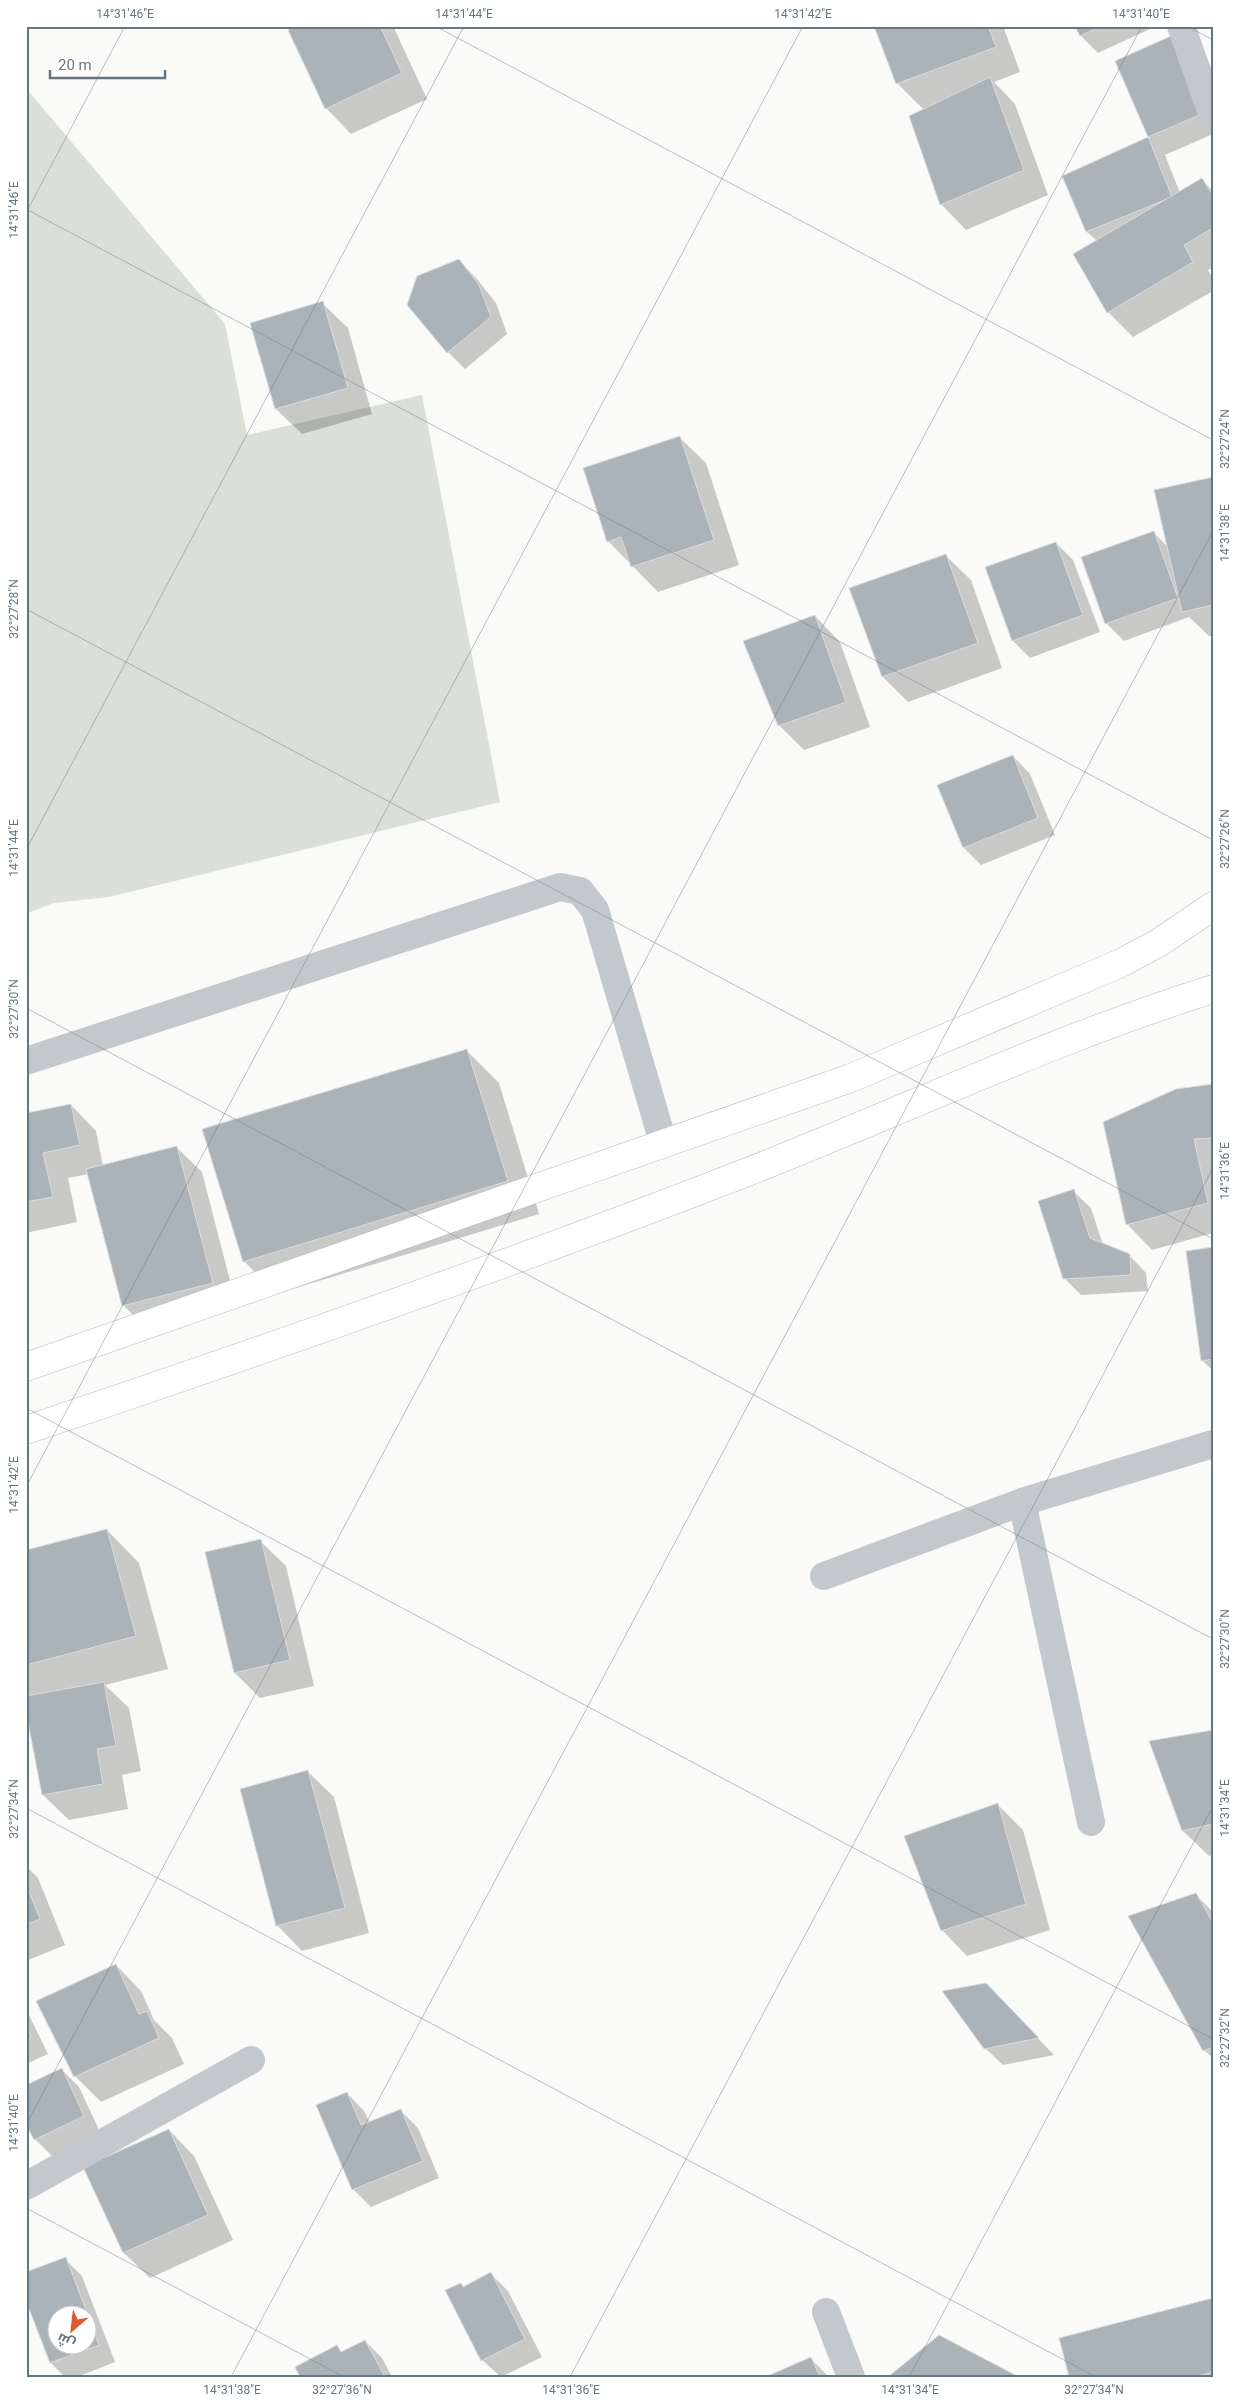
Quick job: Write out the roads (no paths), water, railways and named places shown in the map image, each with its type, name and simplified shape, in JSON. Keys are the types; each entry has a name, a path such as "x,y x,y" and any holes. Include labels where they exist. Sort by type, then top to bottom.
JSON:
{"street":[{"path":"1181,26 1213,116"},
{"path":"26,1061 560,887 580,891 595,910 664,1142"},
{"path":"26,1366 851,1078 1121,963 1160,942 1208,907"},
{"path":"26,1430 233,1361 500,1266 747,1172 1140,1012 1213,989"},
{"path":"824,1576 1022,1502 1213,1444"},
{"path":"1022,1502 1090,1822"},
{"path":"26,2186 251,2060"},
{"path":"826,2312 851,2377"}]}
